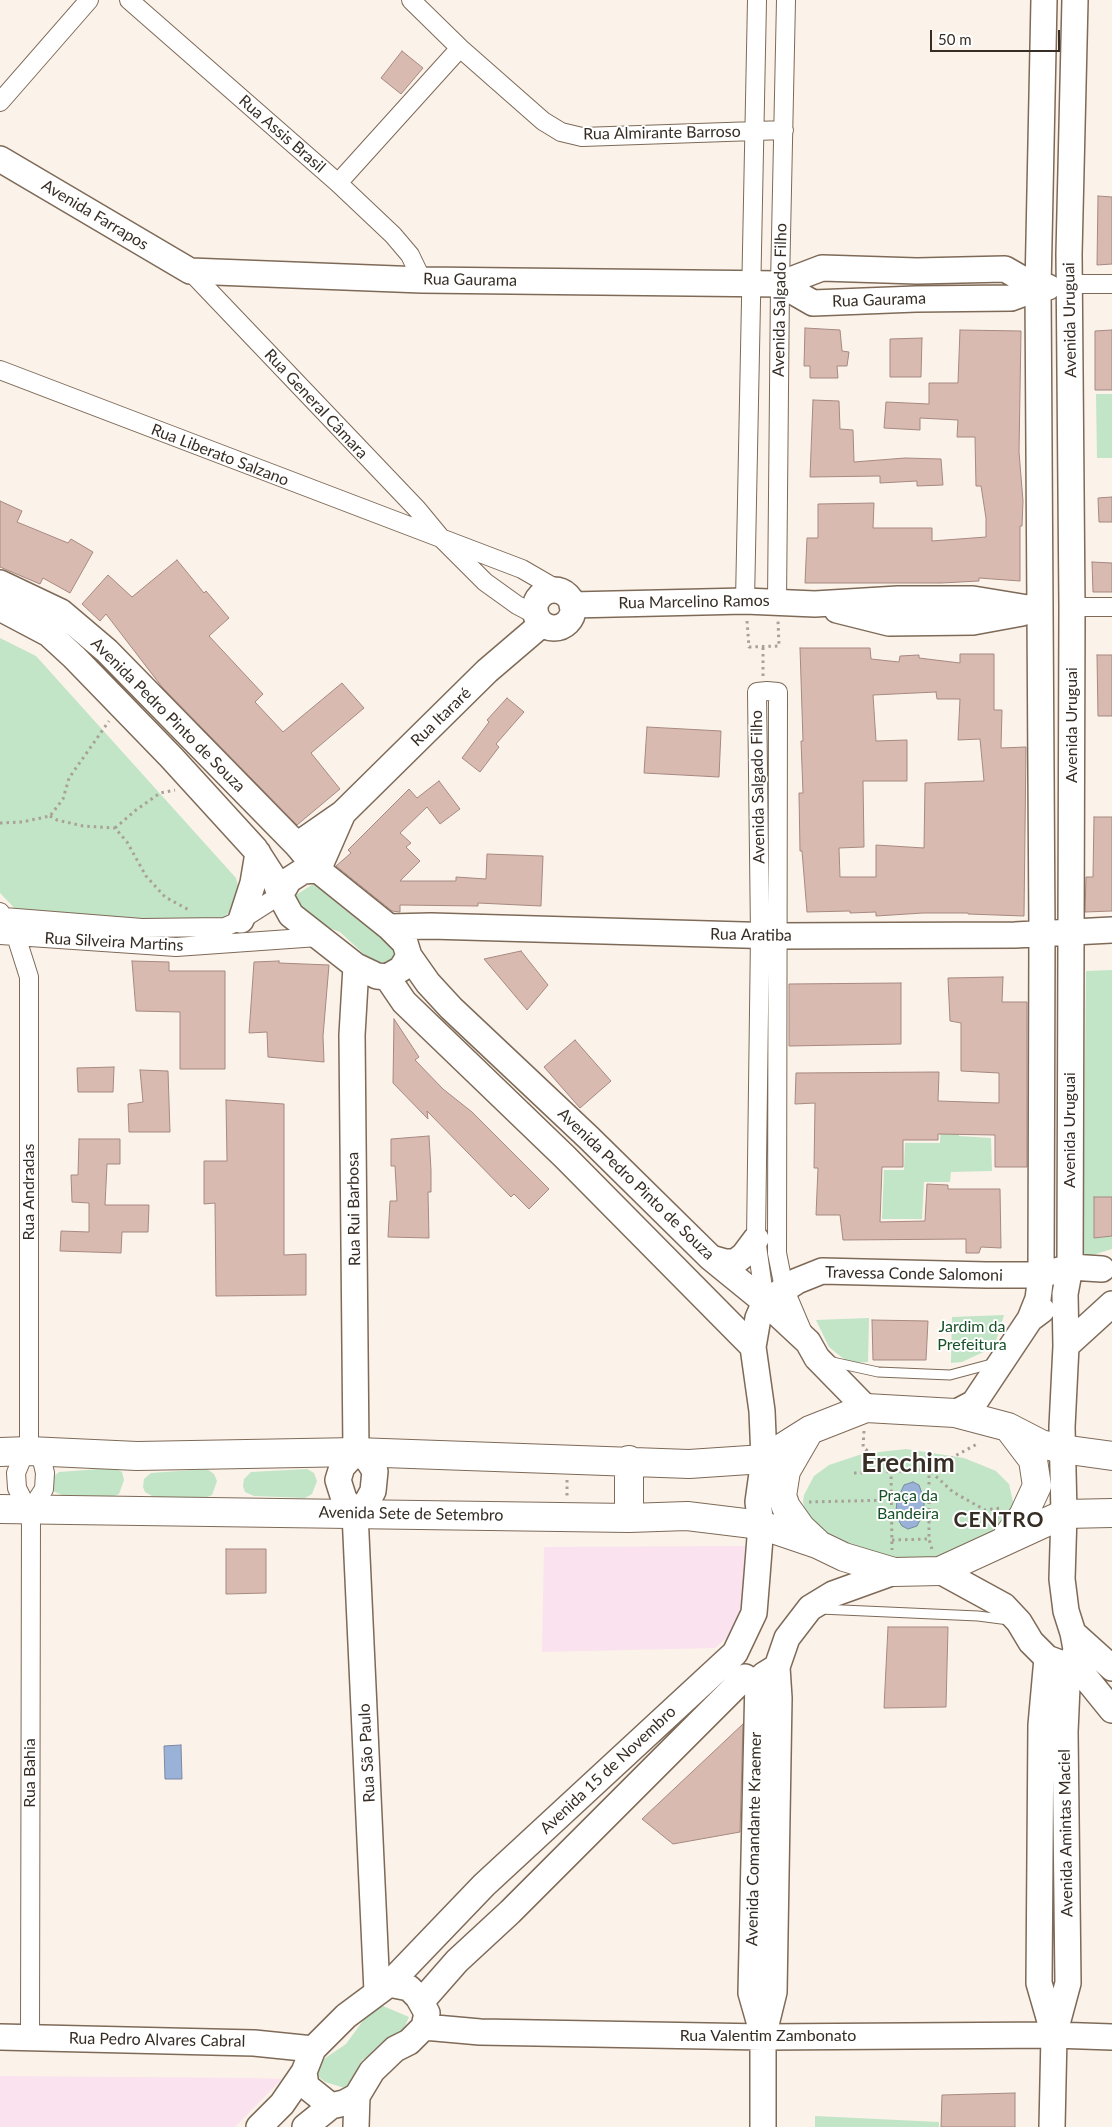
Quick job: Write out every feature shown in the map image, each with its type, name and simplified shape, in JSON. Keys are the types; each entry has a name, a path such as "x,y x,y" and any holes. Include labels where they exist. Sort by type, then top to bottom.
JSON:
{"main road":[{"path":"0,1452 29,1451 137,1456 356,1452 629,1460 688,1464 764,1459 810,1430 866,1408 955,1413 1008,1427 1041,1444 1112,1456"},
{"path":"1003,1542 1023,1516 1037,1486 1033,1460 1008,1427"},
{"path":"810,1430 786,1471 782,1496 786,1507 802,1528 818,1544 844,1557 894,1572 940,1571 1064,1514 1112,1512"},
{"path":"629,1460 629,1518"},
{"name":"Avenida Sete de Setembro","path":"0,1509 629,1518 687,1516 761,1525 818,1544"}],"street":[{"path":"0,102 89,0"},
{"name":"Rua Assis Brasil","path":"129,0 338,183 393,235 410,255 422,280"},
{"name":"Rua Almirante Barroso","path":"411,0 460,48 543,121 561,132 582,136 784,130"},
{"name":"Avenida Salgado Filho","path":"745,600 757,0"},
{"name":"Avenida Salgado Filho","path":"777,601 780,284 786,0"},
{"name":"Avenida Uruguai","path":"1030,1319 1038,1299 1041,1275 1042,933 1038,288 1044,0"},
{"name":"Avenida Uruguai","path":"1064,1514 1062,1449 1066,1346 1065,1294 1070,1267 1072,607 1069,254 1075,0"},
{"path":"338,183 460,48"},
{"name":"Avenida Farrapos","path":"0,159 190,271"},
{"name":"Rua Gaurama","path":"190,271 422,280 780,284 822,268 917,271 1005,269 1038,288"},
{"name":"Rua General Câmara","path":"190,271 417,509 441,538 485,582 539,620"},
{"path":"916,299 917,271"},
{"name":"Rua Gaurama","path":"780,284 814,303 1011,298 1038,288 1070,284 1112,284"},
{"name":"Rua Liberato Salzano","path":"0,370 441,538"},
{"name":"Rua General Câmara","path":"441,538 522,569 566,598"},
{"name":"Avenida Pedro Pinto de Souza","path":"0,583 61,612 107,651 297,845 318,870 390,927 405,943 409,956 428,983 451,1008 589,1138 711,1258 774,1295 812,1350 866,1408"},
{"path":"539,620 551,628 562,626 571,617 566,598"},
{"name":"Rua Marcelino Ramos","path":"566,598 745,600 815,604 898,599 973,610 1112,607"},
{"name":"Avenida Pedro Pinto de Souza","path":"0,608 49,634 171,757 258,853 275,880 280,895 291,915 356,966 377,976 387,977 404,1002 565,1157 753,1347"},
{"name":"Rua Itararé","path":"297,845 343,813 539,620"},
{"name":"Avenida Salgado Filho","path":"753,1347 758,1318 774,1295 777,1253 769,935 757,692 767,691 778,692 769,935 756,1239 774,1295"},
{"path":"171,757 195,740"},
{"name":"Rua Itararé","path":"318,870 343,813"},
{"path":"241,920 253,883 258,853"},
{"path":"280,895 289,880 303,871 318,870"},
{"name":"Rua Silveira Martins","path":"2,915 174,928 225,927 241,920 280,895"},
{"name":"Rua Andradas","path":"2,915 8,936 29,977 29,1451"},
{"name":"Rua Aratiba","path":"390,927 430,926 769,935 1005,935 1112,930"},
{"name":"Rua Silveira Martins","path":"8,936 176,947 318,937"},
{"path":"387,977 401,969 409,956"},
{"name":"Rua Rui Barbosa","path":"356,966 352,1024 356,1452"},
{"path":"565,1157 589,1138"},
{"path":"711,1258 725,1262 735,1262 744,1255 756,1239"},
{"path":"955,1413 974,1403 1030,1319 1107,1265"},
{"name":"Travessa Conde Salomoni","path":"774,1295 822,1271 1041,1275 1070,1267 1107,1265"},
{"path":"1066,1346 1112,1304"},
{"path":"753,1347 762,1411 764,1459"},
{"path":"29,1451 42,1460 44,1473 44,1489 31,1509 23,1500 17,1488 16,1473 23,1456 29,1451"},
{"path":"356,1452 368,1460 374,1471 373,1490 367,1502 355,1513 344,1499 338,1480 342,1466 356,1452"},
{"name":"Avenida 15 de Novembro","path":"258,2127 282,2104 304,2072 314,2049 346,2016 383,1988 484,1885 735,1653 754,1613 761,1525 758,1502 764,1459"},
{"name":"Rua Bahia","path":"30,2037 31,1509"},
{"name":"Rua São Paulo","path":"355,1513 383,1988"},
{"name":"Avenida Amintas Maciel","path":"1052,2127 1054,2036 1039,1983 1041,1725 1063,1662 1076,1649 1066,1611 1062,1579 1064,1514"},
{"path":"940,1571 1004,1606 1018,1622 1031,1642 1063,1662 1112,1710"},
{"name":"Avenida 15 de Novembro","path":"421,2002 456,1961 760,1674 810,1608 832,1594 894,1572"},
{"path":"1073,1633 1112,1668"},
{"name":"Avenida Comandante Kraemer","path":"735,1653 738,1668 760,1674 751,1993 763,2037 763,2127"},
{"path":"484,1885 480,1903 483,1909 499,1914 510,1912"},
{"path":"444,1927 458,1928 465,1935 467,1942 456,1961"},
{"path":"356,2127 357,2096 372,2071 395,2049 409,2042 424,2027 427,2013 421,2002 409,1988 383,1988"},
{"name":"Rua Valentim Zambonato","path":"424,2027 480,2032 763,2037 1112,2037"},
{"name":"Rua Pedro Alvares Cabral","path":"0,2036 254,2043 314,2049"},
{"path":"304,2072 306,2086 331,2106"},
{"path":"305,2127 331,2106 344,2103 357,2096"}],"lane":[{"path":"812,1350 878,1372 950,1375 1003,1361"},
{"path":"810,1608 978,1616 1018,1622"}],"path":[{"path":"748,646 779,646"},
{"path":"763,646 763,680"},
{"path":"0,823 22,822 50,816 63,799 69,778 120,704"},
{"path":"50,816 57,820 83,826 115,828 160,793 196,784"},
{"path":"115,828 127,842 146,876 165,897 184,905 198,916"},
{"path":"866,1408 863,1447 891,1471 894,1572"},
{"path":"854,1473 929,1470 1008,1427"},
{"path":"567,1459 568,1516"},
{"path":"929,1470 953,1492 985,1510 1004,1508"},
{"path":"929,1470 929,1539 940,1571"},
{"path":"782,1496 803,1502 891,1500"},
{"path":"892,1540 929,1539"}],"shaded area":[{"path":"745,1546 745,1579 740,1618 730,1635 715,1648 542,1652 544,1547"},
{"path":"0,2076 282,2079 235,2127 0,2127"}],"green space":[{"path":"1096,394 1112,394 1112,458 1097,458"},
{"path":"0,638 36,656 236,878 242,900 221,920 213,926 23,917 0,893"},
{"path":"315,883 401,950 380,969 340,932 303,918 291,898"},
{"path":"1112,970 1112,1249 1083,1258 1086,971"},
{"path":"941,1120 958,1120 959,1136 991,1138 992,1171 951,1172 950,1182 924,1182 922,1219 882,1219 884,1170 904,1170 905,1143 940,1143"},
{"name":"Jardim da Prefeitura","path":"1004,1315 994,1347 962,1362 951,1363 952,1317"},
{"path":"869,1318 868,1362 849,1363 829,1347 816,1320"},
{"name":"Praça da Bandeira","path":"906,1449 964,1458 996,1471 1009,1484 1014,1506 1010,1523 946,1556 910,1560 870,1557 812,1531 803,1502 804,1495 814,1476 829,1465 862,1454"},
{"path":"114,1468 122,1472 124,1480 119,1494 112,1497 62,1495 53,1491 50,1486 52,1478 59,1472"},
{"path":"207,1469 214,1474 217,1481 212,1495 205,1498 154,1497 145,1492 143,1487 144,1479 151,1473"},
{"path":"307,1469 314,1473 317,1481 312,1494 305,1498 254,1496 245,1492 243,1486 244,1479 251,1472"},
{"path":"376,2003 409,2017 401,2035 362,2060 348,2089 325,2082 309,2069 346,2044"},
{"path":"815,2116 939,2122 939,2127 815,2127"}],"water":[{"path":"913,1482 919,1485 924,1500 924,1512 917,1526 908,1529 902,1526 899,1521 896,1512 897,1500 904,1485"},
{"path":"181,1745 182,1779 165,1779 164,1746"}],"building":[{"path":"402,51 423,68 401,94 381,78"},
{"path":"1098,196 1112,197 1112,264 1097,265"},
{"path":"805,328 840,330 842,351 849,352 847,366 837,366 838,378 810,378 810,366 804,366"},
{"path":"960,330 1021,331 1019,452 1023,501 1022,526 1020,526 1020,581 979,578 979,581 941,583 805,583 807,538 818,538 818,504 874,503 873,528 932,528 932,541 986,537 986,518 981,486 976,486 975,437 957,437 958,420 920,418 920,430 884,428 886,402 929,404 929,383 958,383"},
{"path":"1112,330 1112,390 1095,390 1095,331"},
{"path":"922,338 921,377 890,377 890,339"},
{"path":"813,400 839,401 840,429 853,430 854,462 905,458 941,459 943,485 917,486 917,481 880,483 880,476 810,477"},
{"path":"1112,497 1112,522 1099,522 1098,498"},
{"path":"0,501 22,511 17,522 68,543 71,539 93,552 70,593 43,578 40,584 0,567"},
{"path":"177,560 204,593 206,591 229,618 209,636 263,694 255,702 283,732 342,683 364,708 311,753 340,789 297,825 162,687 106,614 100,621 82,604 108,575 132,597"},
{"path":"1092,562 1112,563 1112,592 1093,592"},
{"path":"800,648 870,648 871,659 899,662 900,656 919,655 919,658 960,663 960,654 994,654 994,710 1002,710 1001,748 1026,747 1024,916 923,913 876,916 876,912 807,912 802,851 800,851 799,793 803,793 801,741 803,741","holes":["936,692 937,699 960,699 958,740 980,739 984,781 925,783 924,848 876,845 876,877 840,877 839,848 864,847 863,781 907,781 907,740 876,741 873,695"]},
{"path":"1097,655 1112,655 1112,716 1098,716"},
{"path":"507,698 524,712 496,744 499,747 480,772 462,758 489,722 487,720"},
{"path":"647,727 721,731 719,777 644,773"},
{"path":"439,781 460,809 440,824 427,807 400,833 411,843 406,847 420,861 400,881 456,881 456,877 486,879 487,854 543,856 541,906 478,903 478,906 400,905 400,912 392,911 336,866 351,853 348,850 409,789 417,798"},
{"path":"1094,817 1112,817 1112,911 1085,912 1086,877 1093,877"},
{"path":"521,951 548,985 527,1010 484,959"},
{"path":"132,961 169,962 169,971 225,971 225,1069 180,1069 180,1012 136,1011"},
{"path":"279,961 279,963 329,965 323,1036 324,1062 268,1057 267,1032 249,1033 254,962"},
{"path":"1003,977 1002,1002 1027,1002 1027,1167 995,1167 995,1135 938,1134 938,1140 903,1140 903,1167 882,1167 880,1222 925,1221 927,1184 948,1185 948,1189 1000,1189 1001,1248 981,1247 979,1253 966,1253 966,1239 843,1240 840,1215 816,1215 818,1168 814,1168 815,1103 795,1104 796,1073 939,1072 938,1101 999,1103 999,1073 961,1071 961,1023 950,1021 948,978"},
{"path":"901,983 901,1044 789,1046 789,984"},
{"path":"394,1019 419,1057 415,1060 443,1089 472,1112 549,1189 529,1209 514,1194 511,1197 427,1111 428,1119 393,1083"},
{"path":"575,1040 611,1081 580,1108 544,1067"},
{"path":"114,1067 113,1092 78,1092 77,1068"},
{"path":"140,1070 168,1071 170,1132 129,1132 128,1104 143,1102"},
{"path":"226,1100 284,1104 284,1255 306,1254 306,1295 216,1296 215,1203 204,1204 204,1161 227,1161"},
{"path":"429,1136 431,1192 428,1192 429,1238 388,1237 390,1201 397,1201 395,1166 391,1166 391,1139"},
{"path":"79,1139 120,1139 120,1164 107,1164 105,1205 149,1205 148,1232 122,1232 121,1253 60,1251 61,1231 89,1232 89,1203 72,1202 71,1175 78,1175"},
{"path":"1094,1197 1112,1197 1112,1236 1094,1238"},
{"path":"872,1320 928,1321 926,1360 873,1360"},
{"path":"226,1549 266,1549 266,1593 226,1594"},
{"path":"888,1627 948,1627 946,1707 884,1708"},
{"path":"743,1724 740,1832 673,1844 642,1819"},
{"path":"1015,2093 1015,2127 941,2127 942,2095"}],"district":[{"name":"Erechim","path":"908,1464"},
{"name":"CENTRO","path":"999,1520"}]}
